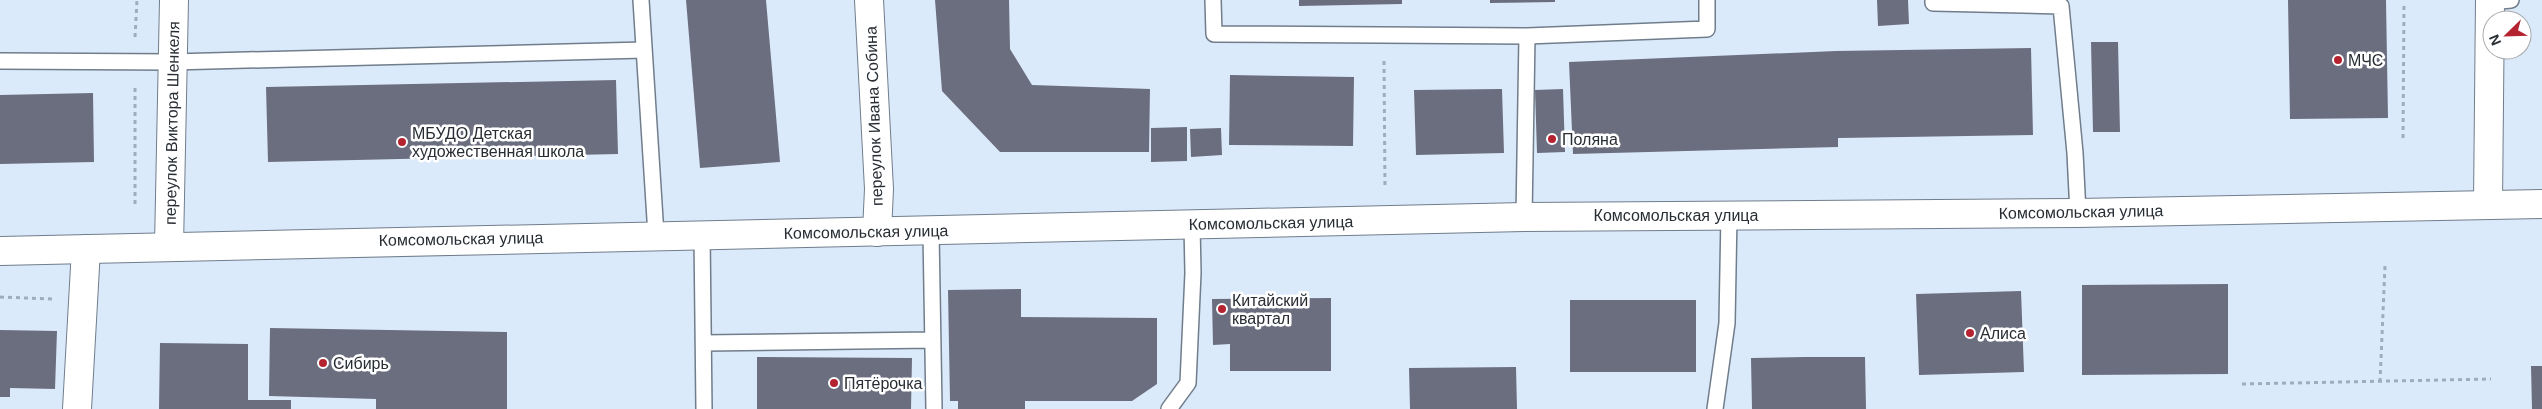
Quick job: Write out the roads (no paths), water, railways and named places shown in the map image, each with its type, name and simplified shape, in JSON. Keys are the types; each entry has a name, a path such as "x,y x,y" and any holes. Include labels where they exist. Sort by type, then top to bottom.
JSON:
{"main road":[{"name":"переулок Виктора Шенкеля","path":"170,246 174,0"},
{"name":"переулок Ивана Собина","path":"869,0 878,188 877,232"},
{"path":"2488,204 2497,0"},
{"name":"Комсомольская улица","path":"0,251 702,234 931,232 1524,217 2078,212 2542,204"},
{"path":"77,409 86,249"}],"lane":[{"path":"641,0 656,236"},
{"path":"1213,0 1214,34 1527,36 1707,29 1707,0"},
{"path":"1933,0 1933,3 2061,6 2075,153 2078,212"},
{"path":"1524,217 1527,36"},
{"path":"0,61 172,62 644,50"},
{"path":"1715,409 1727,323 1729,215"},
{"path":"1169,409 1188,383 1193,273 1192,225"},
{"path":"931,232 934,409"},
{"path":"702,234 704,409"},
{"path":"704,343 932,340"}],"place":[{"name":"МЧС","path":"2338,60"},
{"name":"Поляна","path":"1552,139"},
{"name":"МБУДО Детская художественная школа","path":"402,142"},
{"name":"Китайский квартал","path":"1222,309"},
{"name":"Алиса","path":"1970,333"},
{"name":"Сибирь","path":"323,363"},
{"name":"Пятёрочка","path":"834,383"}]}
